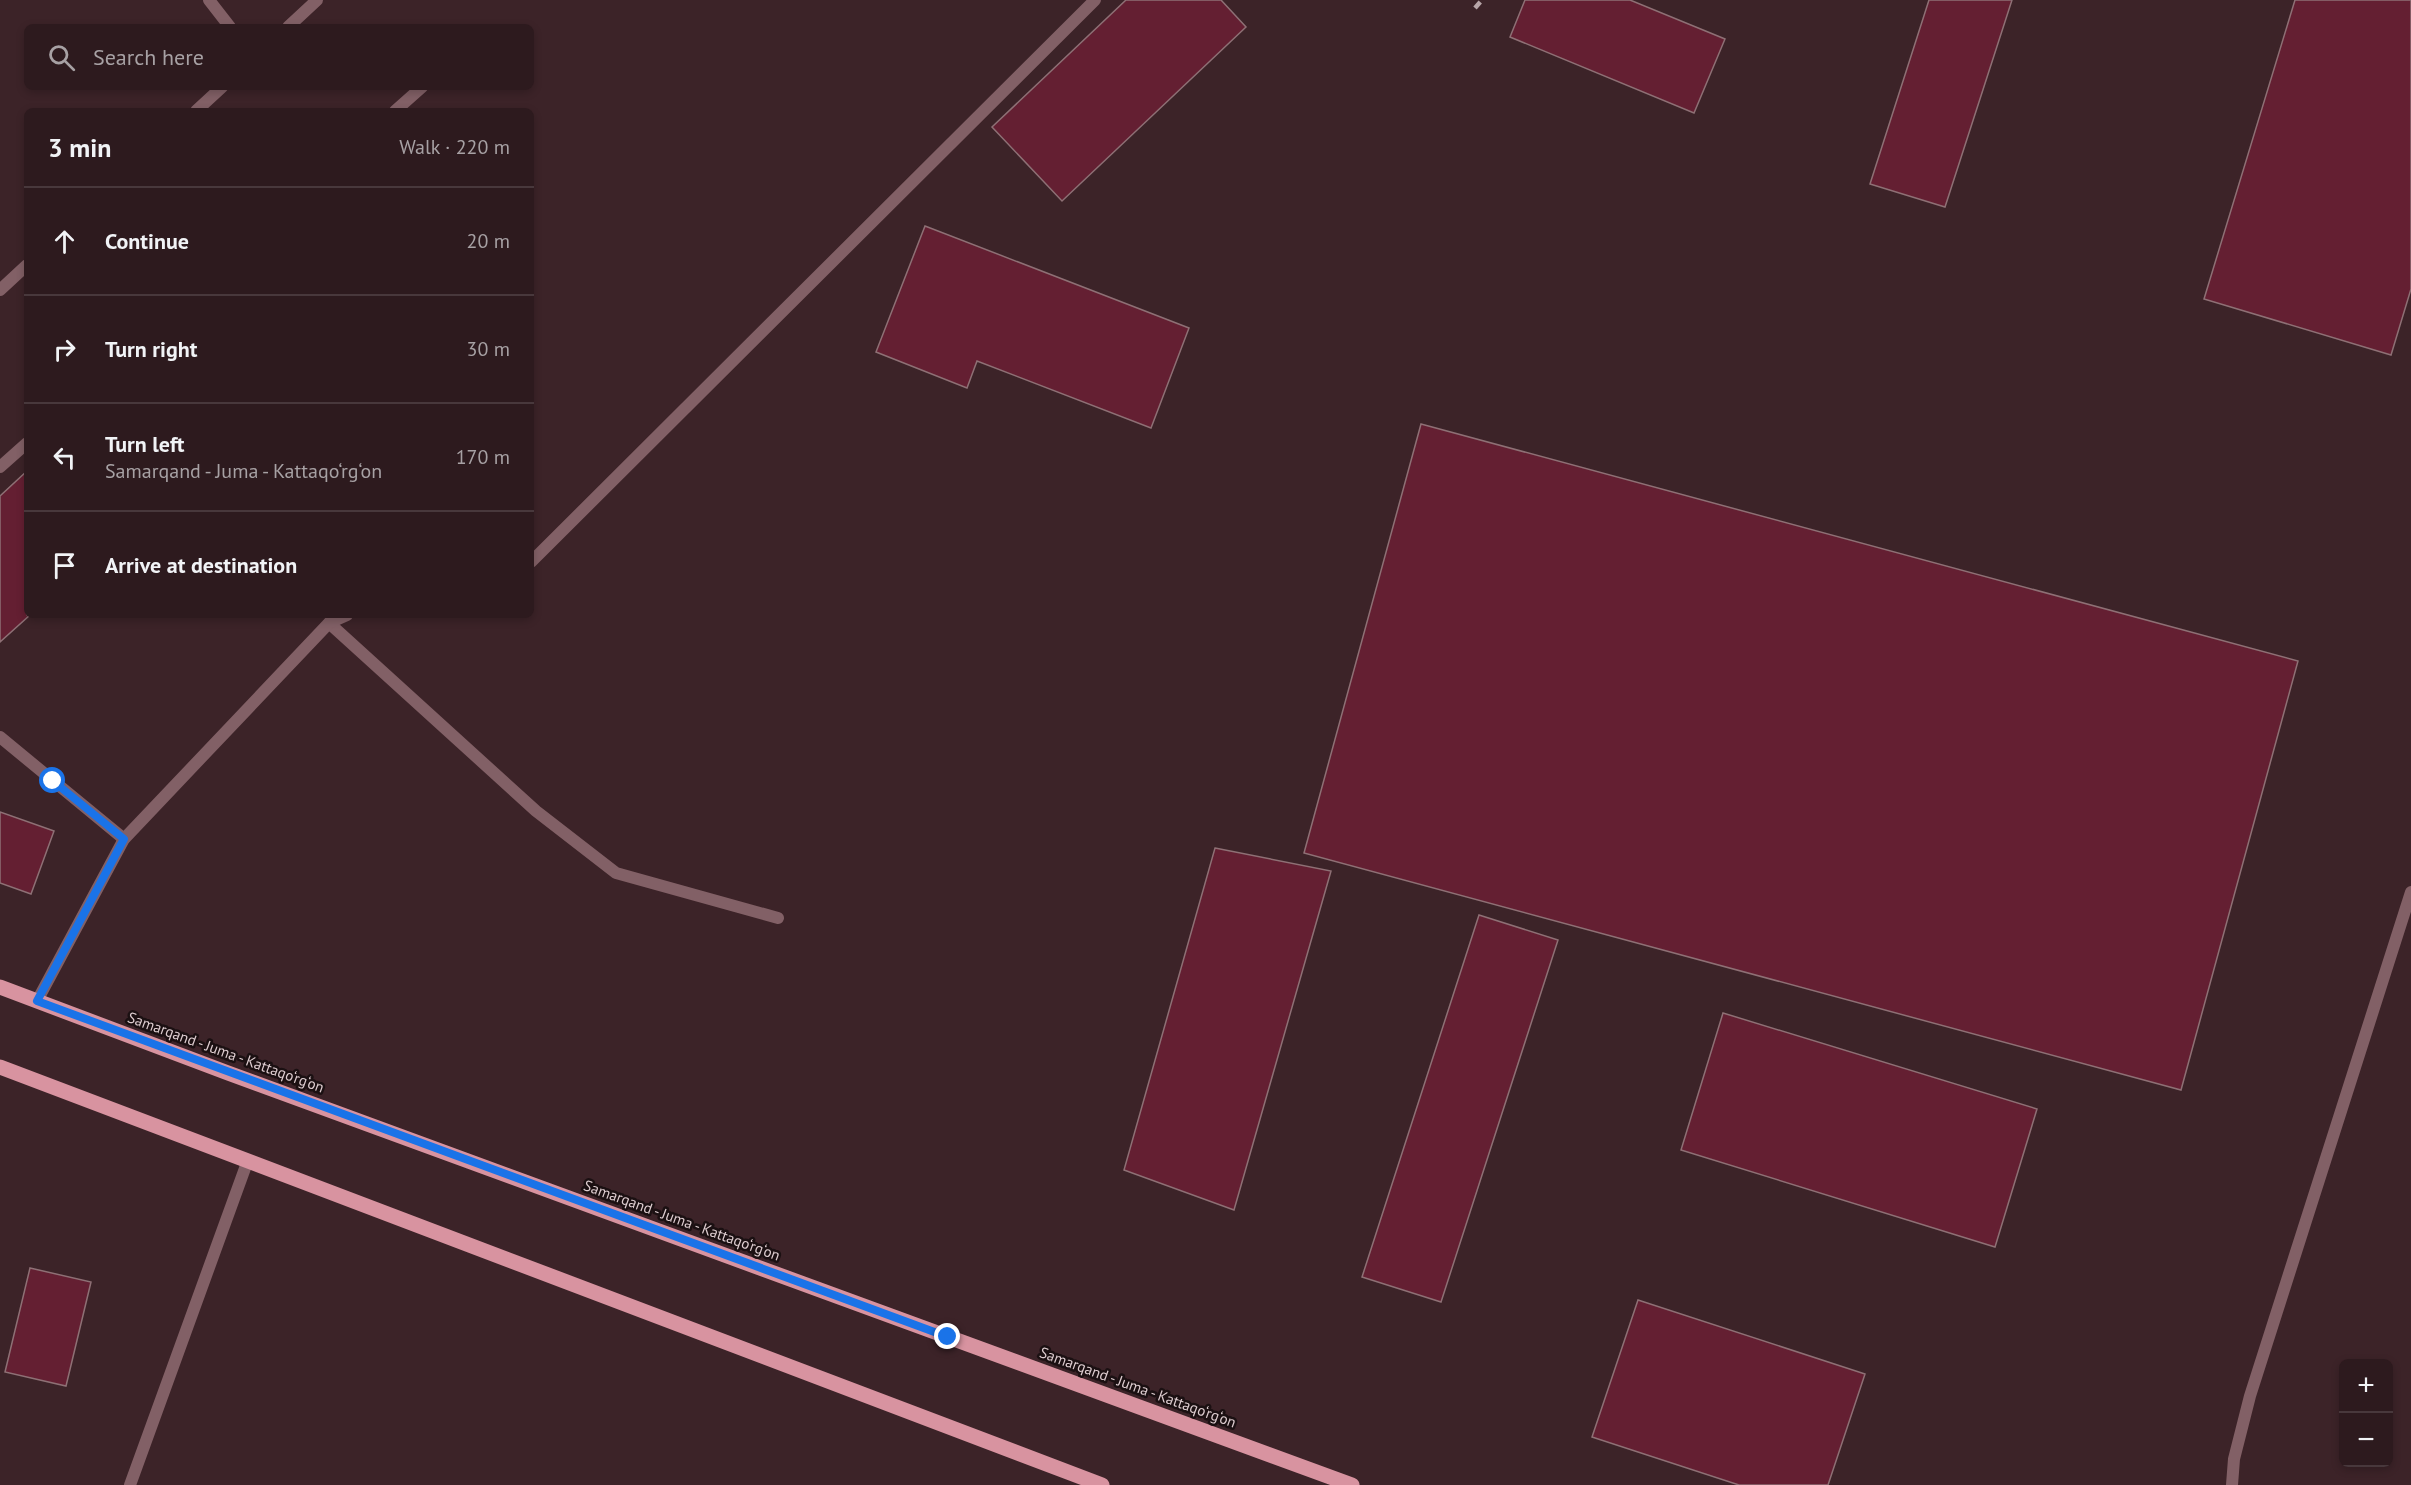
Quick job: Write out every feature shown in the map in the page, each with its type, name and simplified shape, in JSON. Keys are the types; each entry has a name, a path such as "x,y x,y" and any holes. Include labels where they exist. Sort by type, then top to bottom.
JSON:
{"main road":[{"name":"Samarqand - Juma - Kattaqo‘rg‘on","path":"0,987 1352,1485"},
{"path":"0,1067 1102,1485"}],"street":[{"path":"208,0 228,24"},
{"path":"291,24 317,0"},
{"path":"534,559 1095,0"},
{"path":"199,108 219,90"},
{"path":"398,108 419,90"},
{"path":"0,290 24,268"},
{"path":"0,467 24,445"},
{"path":"37,1001 124,839 329,623 340,618"},
{"path":"329,623 537,811 616,873 778,918"},
{"path":"0,736 124,839"},
{"path":"2232,1485 2234,1459 2250,1396 2411,892"},
{"path":"130,1485 248,1160"}],"building":[{"path":"1126,0 1221,0 1246,27 1062,201 992,127"},
{"path":"1525,0 1630,0 1725,39 1694,113 1510,37"},
{"path":"1929,0 2012,0 1945,207 1870,184"},
{"path":"2295,0 2411,0 2411,289 2391,355 2204,299"},
{"path":"925,226 1189,328 1151,428 977,361 967,388 876,352"},
{"path":"1421,424 2298,661 2181,1090 1304,853"},
{"path":"24,474 24,618 27,618 0,642 0,496"},
{"path":"0,812 54,831 31,894 0,883"},
{"path":"1215,848 1331,871 1234,1210 1124,1170"},
{"path":"1479,915 1558,940 1441,1302 1362,1277"},
{"path":"1723,1013 2037,1109 1995,1247 1681,1150"},
{"path":"30,1268 91,1282 66,1386 5,1372"},
{"path":"1638,1300 1865,1374 1828,1485 1739,1485 1592,1437"}],"railway":[{"path":"1475,8 1482,0"}],"route":[{"path":"53,781 124,839 37,1001 948,1337"}]}
